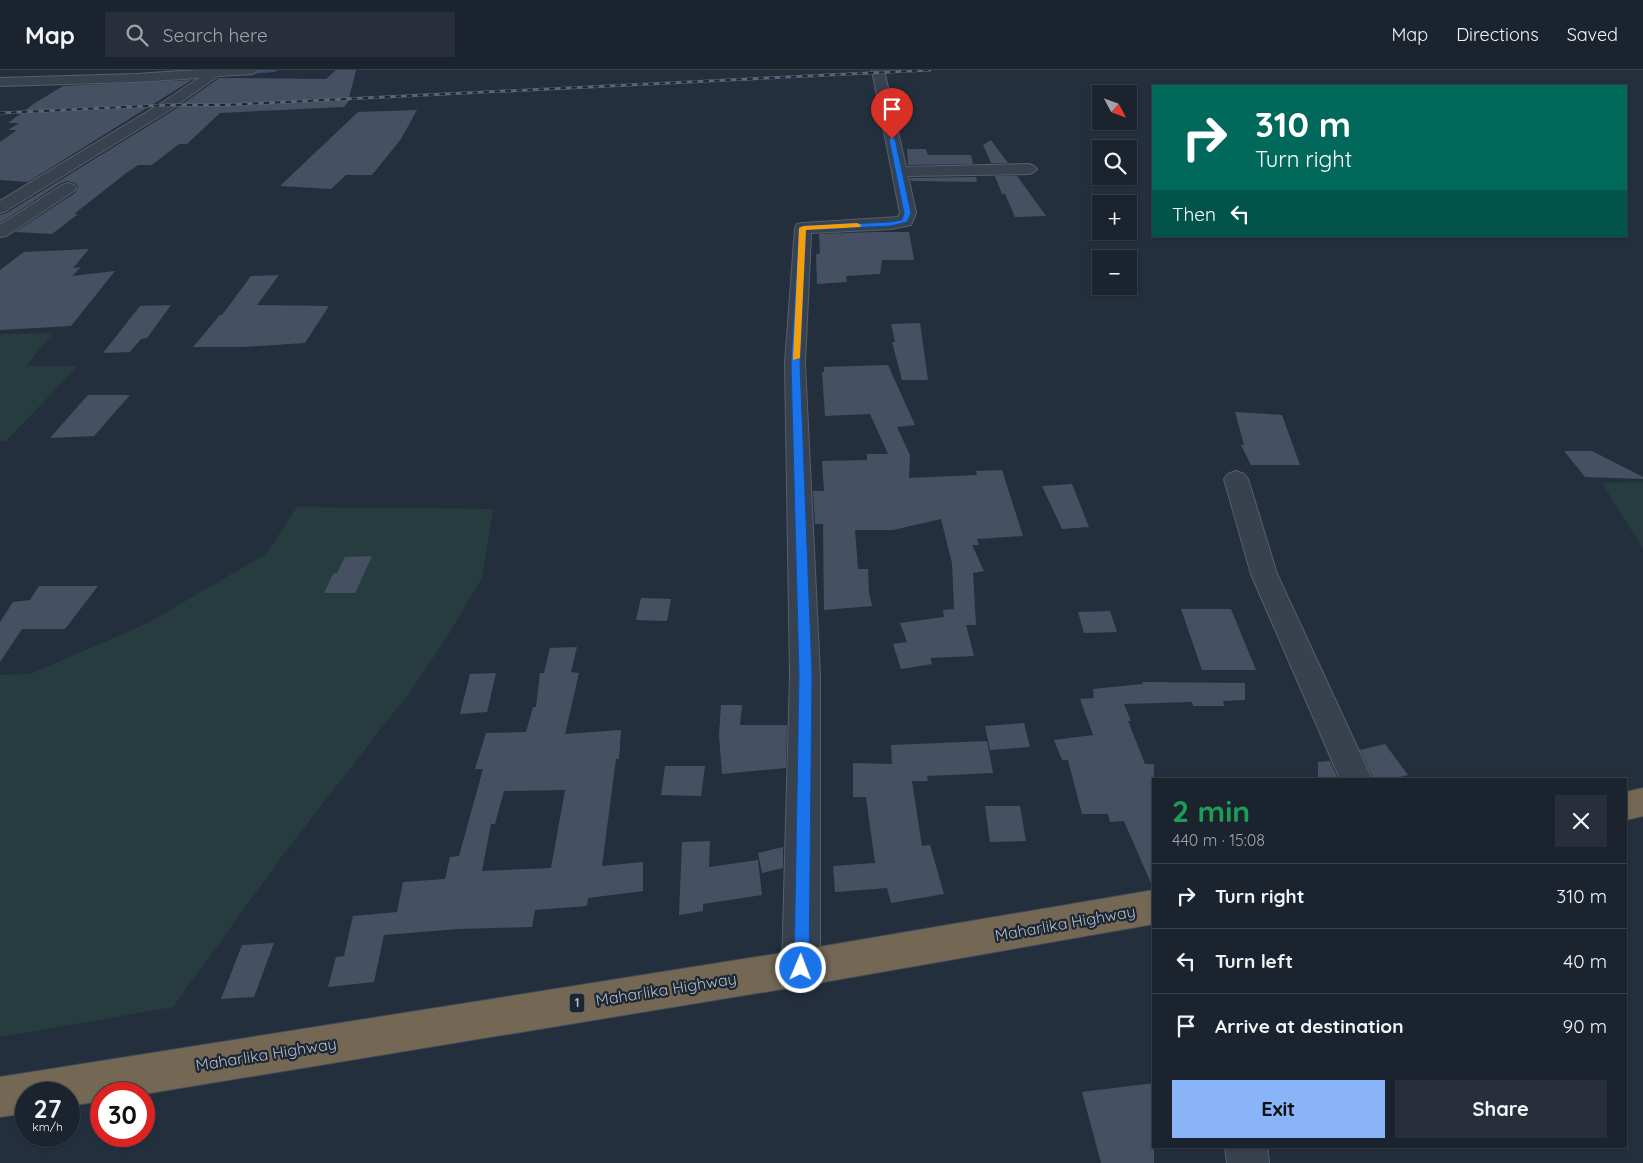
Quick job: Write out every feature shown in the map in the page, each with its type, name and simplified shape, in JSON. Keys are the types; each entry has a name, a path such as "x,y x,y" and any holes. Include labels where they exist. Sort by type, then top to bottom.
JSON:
{"highway":[{"path":"1627,806 1643,802"},
{"name":"Maharlika Highway","path":"0,1097 801,968 1152,908"}],"street":[{"path":"0,82 136,78 253,70"},
{"path":"801,968 806,675 796,363 803,228 890,224 905,221 908,213 878,70"},
{"path":"0,208 168,105 213,74"},
{"path":"899,172 1029,169"},
{"path":"0,232 79,180"},
{"path":"1236,479 1264,574 1356,778"},
{"path":"1246,1148 1248,1163"}],"green space":[{"path":"53,333 26,366 78,366 6,441 0,441 0,334"},
{"path":"1643,482 1643,549 1602,483"},
{"path":"297,507 493,509 482,578 447,637 412,689 285,852 173,1007 0,1037 0,675 30,674 148,623 266,554"}],"building":[{"path":"336,70 356,70 348,102 344,107 220,113 187,144 179,144 152,165 138,165 125,174 52,234 15,232 75,193 78,187 75,183 67,181 61,183 0,223 0,215 7,213 174,110 219,78 326,79"},
{"path":"192,80 28,182 0,180 0,142 17,130 8,130 19,123 8,123 35,103 63,86"},
{"path":"417,110 401,139 372,175 346,175 331,189 280,186 358,112"},
{"path":"991,140 1008,163 991,163 983,145"},
{"path":"907,149 926,149 928,155 971,155 973,164 908,165"},
{"path":"995,176 1017,176 1046,216 1015,217 1005,194 1002,194"},
{"path":"976,177 977,182 911,181 910,178"},
{"path":"909,232 914,260 882,260 880,274 846,276 847,282 817,284 816,254 820,254 819,234"},
{"path":"89,249 73,268 81,267 72,276 115,271 71,326 0,330 0,270 24,252"},
{"path":"279,275 257,305 329,306 305,343 242,347 193,347 222,315 251,276"},
{"path":"171,305 147,338 141,339 130,352 103,353 140,306"},
{"path":"920,323 928,380 902,380 892,342 895,342 891,324"},
{"path":"888,365 915,425 897,427 910,455 909,478 977,475 976,471 1002,470 1023,536 977,539 979,545 972,545 984,571 973,573 976,625 966,625 974,656 930,658 932,664 901,669 893,644 907,642 900,623 944,617 943,610 954,609 952,563 941,519 893,530 855,530 858,569 868,569 869,593 872,606 824,610 823,524 815,524 813,491 824,491 822,461 867,460 867,454 888,454 870,414 825,416 822,372 824,372 824,367"},
{"path":"88,395 130,395 94,436 50,438"},
{"path":"1235,412 1282,415 1300,465 1251,465 1241,445 1244,445"},
{"path":"1564,451 1592,451 1643,477 1643,479 1585,477"},
{"path":"1072,484 1089,527 1062,529 1042,486"},
{"path":"372,556 355,593 324,593 333,574 337,573 345,557"},
{"path":"39,586 98,586 65,629 22,629 0,662 0,622 13,602 30,600"},
{"path":"641,598 671,599 667,621 636,620"},
{"path":"1181,609 1231,609 1256,670 1202,670"},
{"path":"1110,611 1117,632 1084,633 1078,612"},
{"path":"577,647 571,672 579,673 565,734 621,730 619,759 616,759 602,866 643,862 643,891 588,898 587,906 535,910 532,927 459,929 384,935 374,982 328,987 336,957 344,956 353,916 397,912 403,882 445,879 450,857 459,856 483,769 475,769 486,733 526,732 533,707 536,707 540,673 544,673 550,648","holes":["565,790 551,868 482,871 491,824 495,824 504,791"]},
{"path":"496,673 487,712 460,714 470,674"},
{"path":"1142,682 1245,683 1245,700 1223,701 1224,706 1193,706 1192,702 1124,704 1131,721 1128,721 1145,764 1154,764 1154,778 1152,778 1152,886 1124,821 1110,822 1108,814 1082,814 1068,760 1062,760 1054,740 1093,735 1080,699 1094,698 1093,689 1143,684"},
{"path":"721,705 742,705 740,725 787,725 786,768 722,774 719,735"},
{"path":"1024,723 1030,747 990,750 985,726"},
{"path":"987,741 993,773 927,776 928,781 912,781 922,846 930,845 944,894 891,903 887,888 835,892 833,866 875,863 866,797 853,797 853,763 892,764 891,745"},
{"path":"1385,744 1408,775 1395,778 1374,778 1360,750"},
{"path":"1330,761 1338,778 1318,778 1318,762"},
{"path":"665,766 705,766 701,796 661,795"},
{"path":"985,806 1020,806 1026,841 990,842"},
{"path":"710,841 709,867 758,860 762,895 703,904 703,911 679,915 682,842"},
{"path":"783,847 783,868 762,873 758,853"},
{"path":"274,943 254,997 221,999 242,945"},
{"path":"1152,1083 1152,1148 1154,1148 1154,1163 1101,1163 1082,1092"}],"waterway":[{"path":"247,72 275,70"}],"railway":[{"path":"0,113 168,105 225,105 930,70"}],"slow traffic":[{"path":"796,358 803,228 857,225"}],"route":[{"path":"801,968 806,675 796,363 803,228 890,224 905,221 908,213 892,139"}]}
